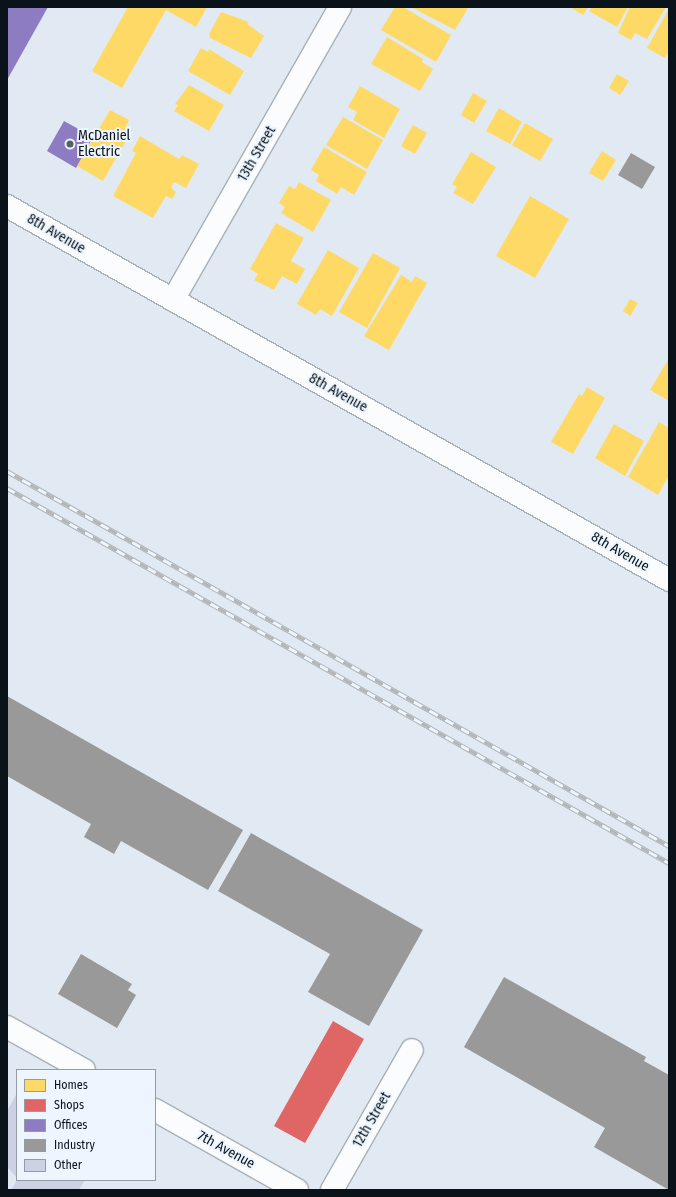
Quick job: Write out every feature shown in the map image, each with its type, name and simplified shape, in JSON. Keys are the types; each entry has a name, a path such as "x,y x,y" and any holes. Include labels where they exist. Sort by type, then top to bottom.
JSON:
{"main road":[{"name":"13th Street","path":"173,300 340,7"},
{"name":"8th Avenue","path":"7,206 669,580"},
{"path":"7,1027 82,1069"},
{"name":"12th Street","path":"332,1190 412,1050"},
{"name":"7th Avenue","path":"156,1111 297,1190"}],"building: Homes":[{"path":"128,7 207,7 196,27 166,10 122,88 92,71"},
{"path":"395,7 403,7 451,35 436,62 381,30"},
{"path":"411,7 467,7 468,8 455,30"},
{"path":"570,7 588,7 583,15"},
{"path":"592,7 628,7 617,27 589,11"},
{"path":"630,7 666,7 647,39 635,33 631,40 618,33"},
{"path":"669,9 669,52 665,58 647,48"},
{"path":"221,12 249,22 247,24 264,36 251,58 210,38 209,34"},
{"path":"387,37 423,59 422,62 433,69 420,91 371,64"},
{"path":"201,48 208,52 209,49 244,71 230,95 188,71"},
{"path":"617,74 629,81 620,95 609,88"},
{"path":"189,85 224,105 209,131 174,111 178,105 175,104"},
{"path":"360,86 400,109 384,138 353,120 357,112 348,107"},
{"path":"473,93 487,101 474,123 461,115"},
{"path":"499,108 522,122 510,144 486,131"},
{"path":"110,110 129,120 126,127 132,130 103,181 77,166"},
{"path":"343,117 383,140 367,169 326,145"},
{"path":"525,123 553,139 540,161 512,145"},
{"path":"413,125 427,133 415,154 401,146"},
{"path":"140,136 179,159 182,155 199,164 186,188 174,182 171,188 176,192 172,199 166,196 153,218 113,196 136,153 132,151"},
{"path":"324,147 367,172 354,195 341,187 337,194 316,181 319,175 311,170"},
{"path":"602,151 616,160 603,181 589,173"},
{"path":"471,152 496,167 473,204 453,193 457,187 452,184"},
{"path":"299,182 331,200 313,232 281,213 285,207 279,203 289,186 295,189"},
{"path":"530,196 569,219 535,278 496,256"},
{"path":"276,223 304,238 291,261 305,269 297,284 282,276 274,290 254,280 258,274 250,269"},
{"path":"328,250 359,268 332,316 320,309 316,315 297,304"},
{"path":"373,253 400,268 367,328 339,312"},
{"path":"401,275 412,282 415,276 427,283 389,350 364,336"},
{"path":"630,299 638,303 630,316 623,311"},
{"path":"669,358 669,401 650,390"},
{"path":"587,387 605,398 573,454 551,442 579,394 582,396"},
{"path":"659,422 669,428 669,475 658,495 628,477"},
{"path":"614,424 644,441 625,476 595,458"}],"building: Shops":[{"path":"333,1021 364,1039 305,1143 274,1126"}],"building: Offices":[{"path":"48,7 7,80 7,8"},
{"name":"McDaniel Electric","path":"64,121 93,137 76,168 47,151"}],"building: Industry":[{"path":"631,153 655,167 642,189 618,175"},
{"path":"7,696 243,830 208,890 121,841 114,854 84,837 91,824 7,776"},
{"path":"251,833 423,930 369,1026 308,992 330,954 218,891"},
{"path":"81,954 132,984 128,990 136,995 117,1028 58,994"},
{"path":"504,977 646,1057 644,1061 669,1075 669,1190 594,1147 605,1128 464,1047"}],"building: Other":[{"path":"16,1095 16,1177 7,1167 7,1111"},
{"path":"16,1181 84,1181 79,1190 11,1190"}],"railway":[{"path":"7,471 669,846"},
{"path":"7,488 669,863"}],"place":[{"name":"McDaniel Electric","path":"70,144"}]}
